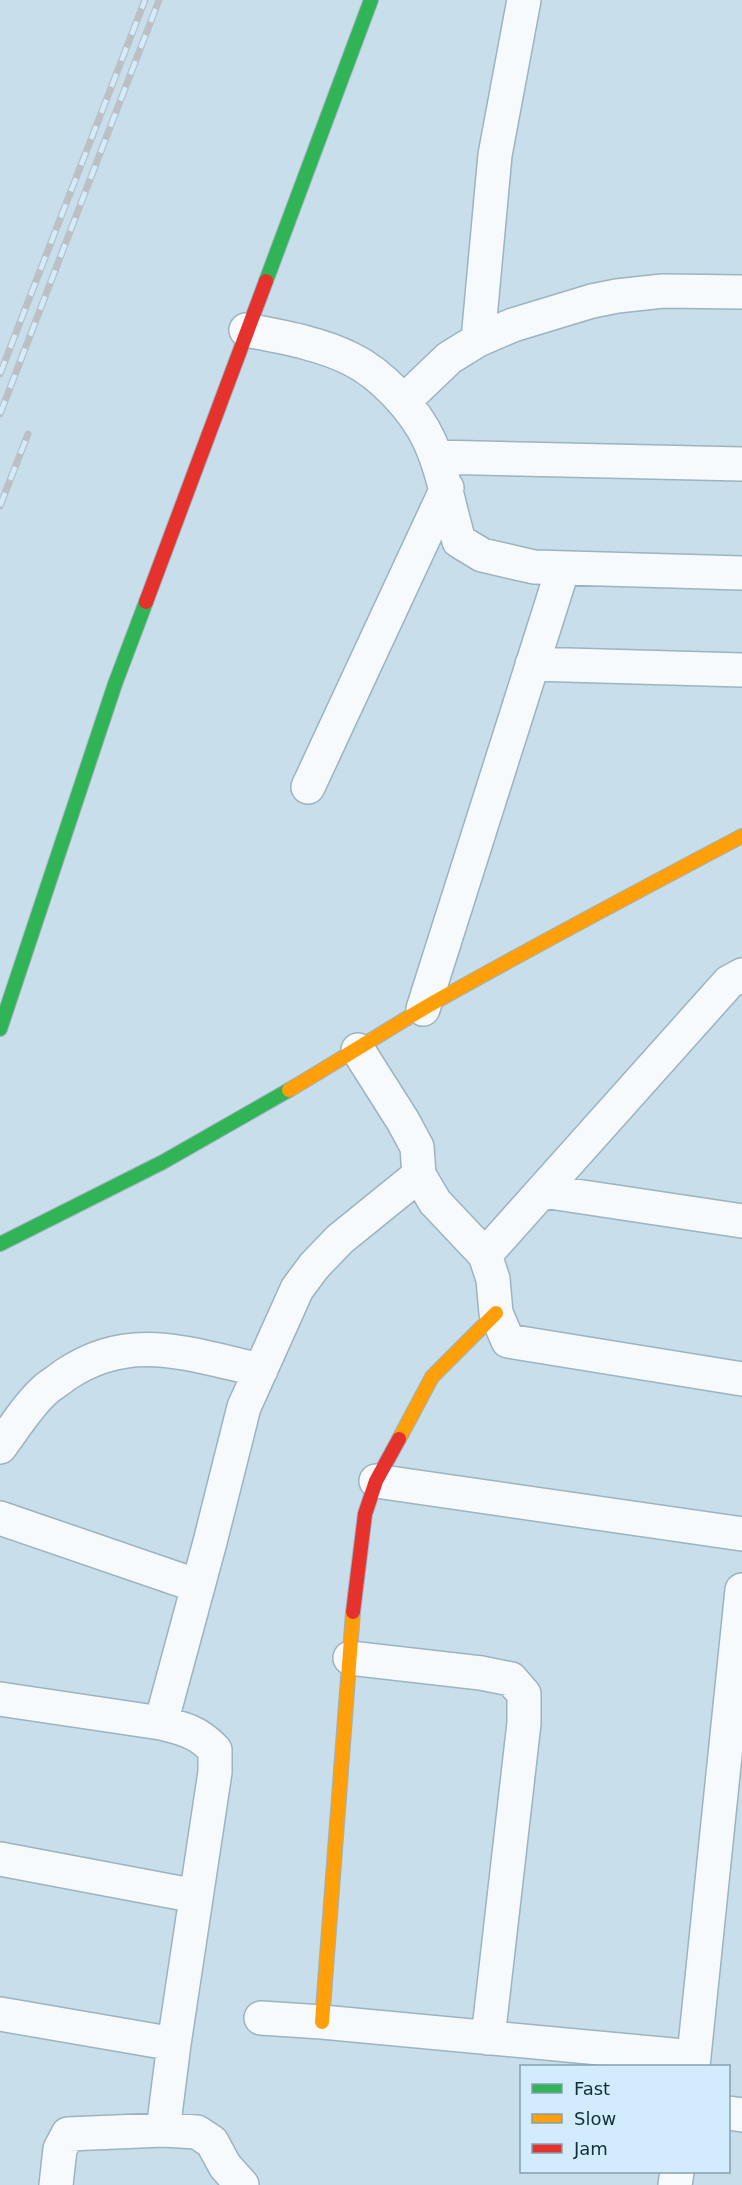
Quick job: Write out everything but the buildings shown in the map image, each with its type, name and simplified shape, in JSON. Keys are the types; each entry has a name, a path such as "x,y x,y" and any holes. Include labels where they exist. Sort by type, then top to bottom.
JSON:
{"street":[{"path":"0,1029 114,684 371,0"},
{"path":"478,340 495,155 524,0"},
{"path":"404,401 449,358 478,340 513,325 592,301 663,291 742,292"},
{"path":"246,330 297,339 352,359 375,375 404,401 429,439 447,488 459,541 482,555 534,567 742,573"},
{"path":"436,457 742,464"},
{"path":"308,787 447,488"},
{"path":"423,1009 563,568"},
{"path":"532,664 742,670"},
{"path":"0,1244 163,1162 566,928 742,836"},
{"path":"485,1255 729,982 742,975"},
{"path":"358,1050 417,1147 419,1175 435,1202 485,1255 493,1279 496,1313 508,1341 742,1379"},
{"path":"161,1723 244,1407 297,1289 314,1266 340,1239 419,1175"},
{"path":"543,1191 742,1221"},
{"path":"322,2022 354,1593 365,1514 376,1481 432,1377 496,1313"},
{"path":"0,1447 47,1388 83,1363 112,1352 159,1348 261,1370"},
{"path":"376,1481 742,1534"},
{"path":"0,1518 198,1586"},
{"path":"261,2018 488,2038 693,2062 742,1590"},
{"path":"350,1658 481,1673 511,1679 524,1694 524,1723 488,2038"},
{"path":"0,1699 161,1723 187,1730 204,1738 214,1750 214,1772 174,2044 164,2130"},
{"path":"0,1859 196,1896"},
{"path":"0,2014 174,2044"},
{"path":"56,2185 60,2149 68,2134 164,2130 197,2132 213,2142 230,2179"}],"railway":[{"path":"0,374 145,0"},
{"path":"0,414 159,0"},
{"path":"0,506 28,434"}],"traffic: fast":[{"path":"266,281 371,0"},
{"path":"0,1029 115,684 146,602"},
{"path":"0,1244 163,1162 289,1090"}],"traffic: slow":[{"path":"289,1090 465,985 742,836"},
{"path":"399,1439 432,1377 496,1313"},
{"path":"322,2022 353,1612"}],"traffic: jam":[{"path":"146,602 266,281"},
{"path":"353,1612 365,1514 376,1481 399,1439"}]}
